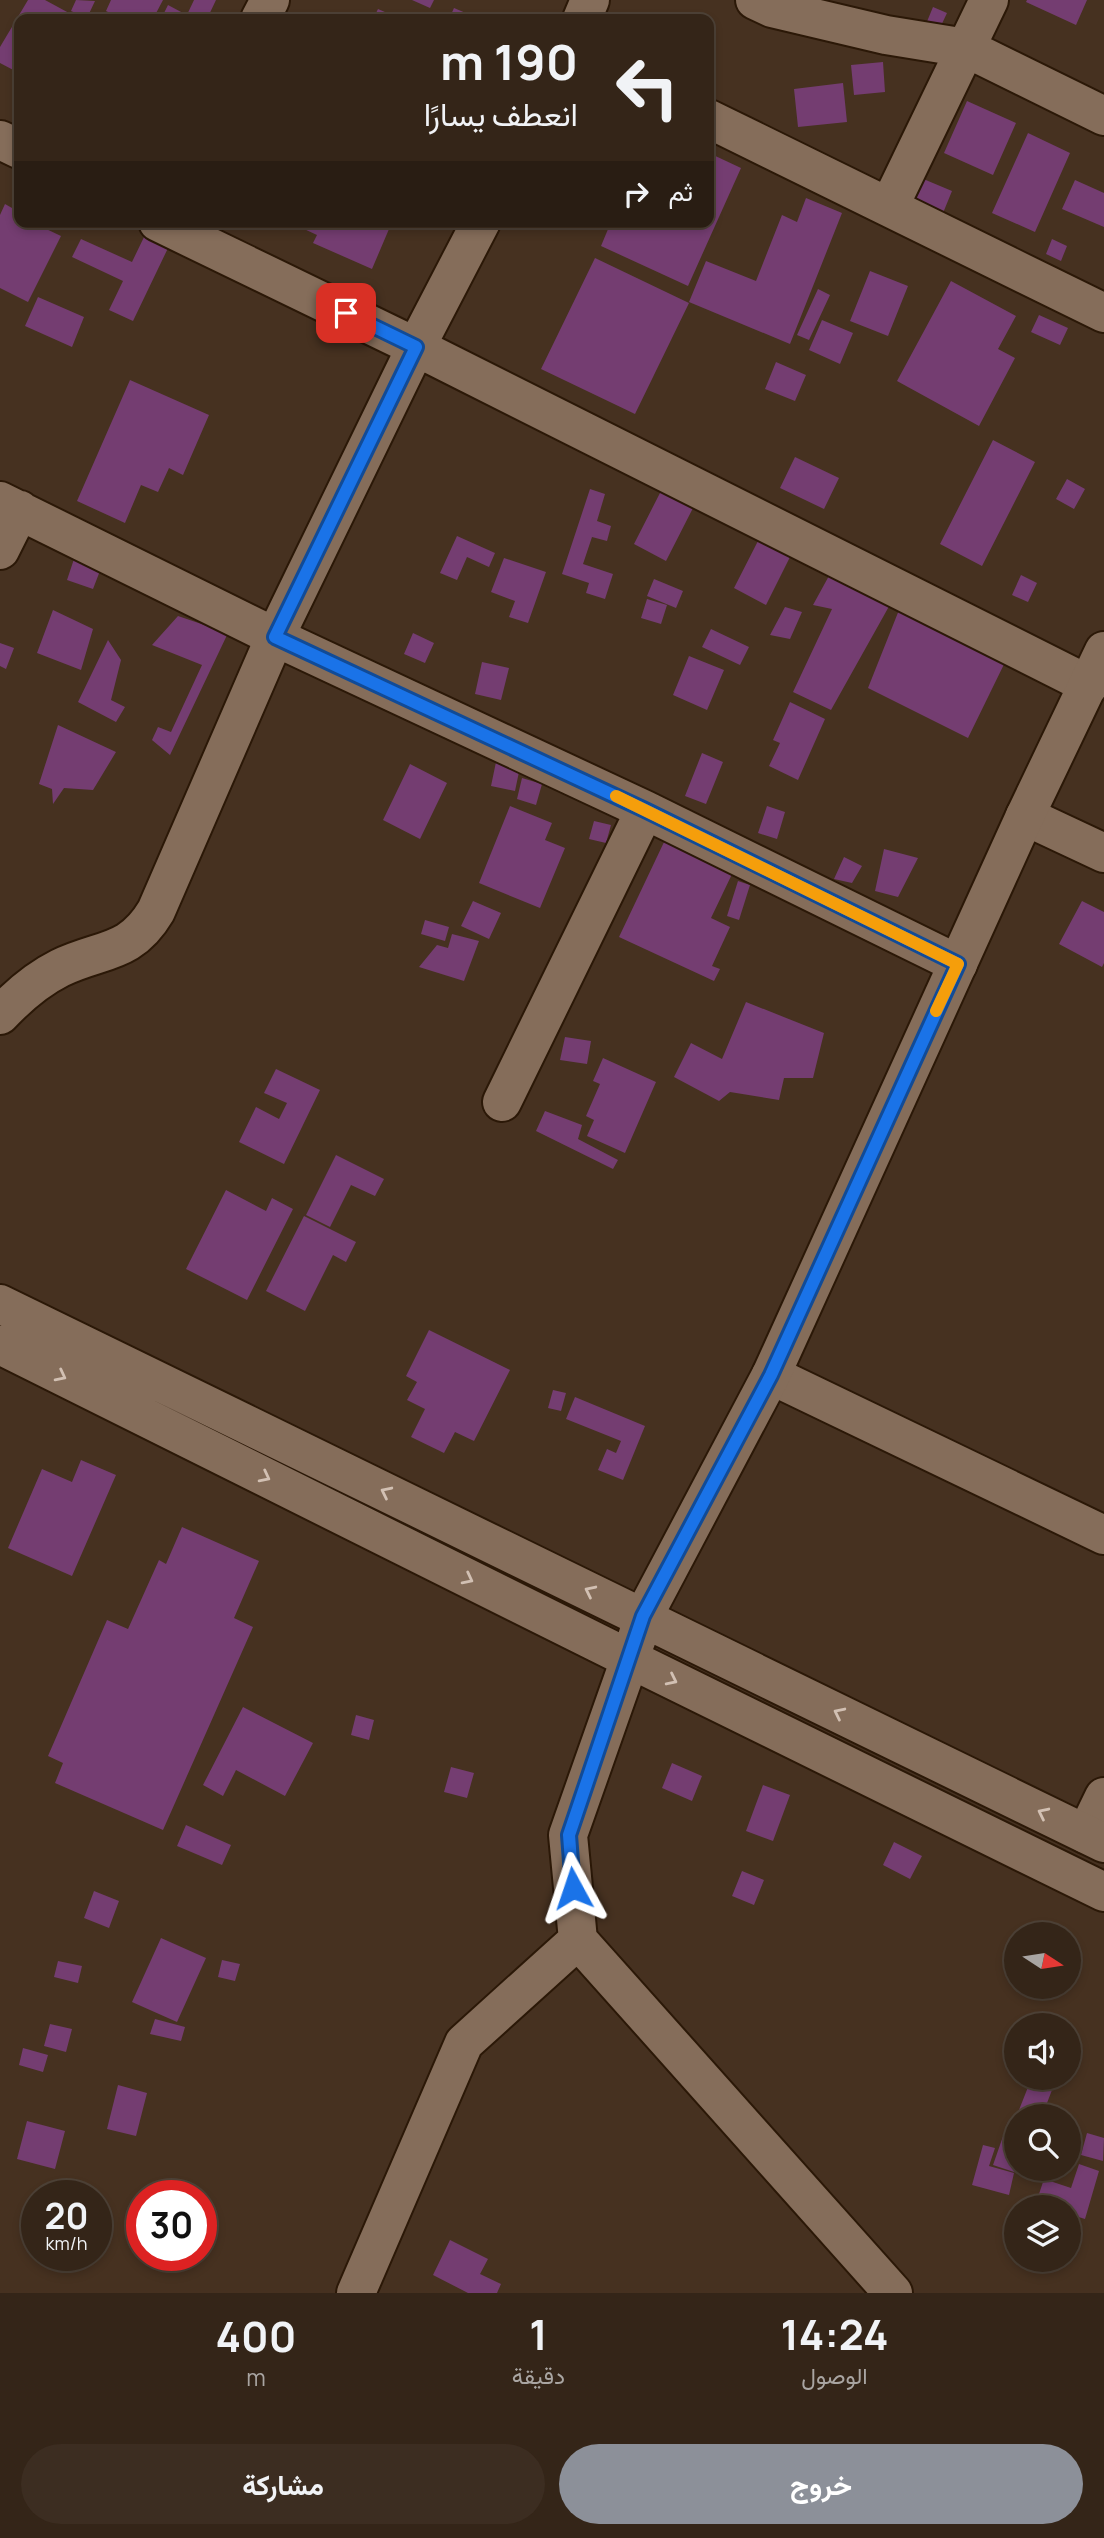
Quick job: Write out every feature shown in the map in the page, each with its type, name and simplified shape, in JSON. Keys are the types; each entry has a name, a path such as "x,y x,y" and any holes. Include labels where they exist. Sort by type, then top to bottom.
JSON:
{"street":[{"path":"755,0 772,8 886,35 966,48 1104,116"},
{"path":"889,207 989,0"},
{"path":"714,121 1104,313"},
{"path":"170,228 1096,668 1025,816 771,1375 643,1616 569,1835 578,1940 893,2293"},
{"path":"0,1015 30,988 58,969 89,955 107,953 124,946 149,924 275,637 416,347 478,228"},
{"path":"0,550 10,505 275,637 645,810 958,964"},
{"path":"502,1101 645,810"},
{"path":"1025,816 1104,853"},
{"path":"0,1304 1095,1839 1104,1797"},
{"path":"0,1345 1104,1892"},
{"path":"771,1375 1104,1535"},
{"path":"356,2293 464,2043 578,1940"}],"building":[{"path":"28,0 45,0 69,13 68,14 20,14"},
{"path":"76,0 95,1 89,14 71,11"},
{"path":"111,0 163,0 156,14 112,14 106,11"},
{"path":"194,0 216,0 209,14 187,14"},
{"path":"412,0 434,0 430,8"},
{"path":"1087,0 1076,25 1026,2"},
{"path":"168,5 183,13 182,14 164,14"},
{"path":"933,7 947,13 939,30 926,24"},
{"path":"454,8 468,14 451,14"},
{"path":"378,9 390,14 376,14"},
{"path":"14,24 14,70 0,63 0,47"},
{"path":"883,62 885,92 854,95 851,65"},
{"path":"843,83 847,122 798,127 794,89"},
{"path":"967,101 1016,123 993,175 944,153"},
{"path":"1028,133 1070,153 1035,232 992,213"},
{"path":"714,155 741,168 688,286 601,246 608,228 714,228"},
{"path":"921,178 952,191 943,213 912,198"},
{"path":"1075,180 1104,193 1104,227 1062,209"},
{"path":"806,198 842,213 790,344 689,302 706,261 756,281 782,215 797,222"},
{"path":"5,204 14,209 14,228 44,228 61,236 28,302 0,288 0,215"},
{"path":"302,228 389,228 372,269 313,243 317,235"},
{"path":"145,235 169,246 133,321 109,310 123,281 72,257 81,239 132,262"},
{"path":"1052,239 1067,246 1061,261 1046,254"},
{"path":"595,258 689,303 635,414 541,369"},
{"path":"870,271 908,286 888,336 850,321"},
{"path":"951,281 1016,316 998,349 1015,358 979,426 897,381"},
{"path":"818,289 830,295 809,340 797,335"},
{"path":"38,297 84,317 72,347 25,326"},
{"path":"1039,315 1068,328 1060,345 1031,332"},
{"path":"822,320 853,333 840,364 809,350"},
{"path":"776,362 806,375 795,401 765,389"},
{"path":"130,380 209,415 183,475 169,468 158,492 141,485 125,523 77,501"},
{"path":"993,440 1035,462 982,566 940,544"},
{"path":"795,457 839,478 824,509 780,488"},
{"path":"1067,479 1085,489 1074,509 1056,499"},
{"path":"590,489 605,494 597,521 611,526 607,541 592,537 583,564 613,574 605,599 586,593 589,583 562,574"},
{"path":"661,491 693,508 666,561 634,544"},
{"path":"457,536 495,553 489,567 467,557 457,580 440,573"},
{"path":"759,539 791,555 766,605 734,588"},
{"path":"76,553 103,563 93,589 67,580"},
{"path":"504,558 546,572 528,623 509,617 515,601 491,592"},
{"path":"830,574 892,601 831,710 793,692 832,609 813,605"},
{"path":"1021,575 1037,583 1028,602 1012,595"},
{"path":"654,579 683,591 676,608 647,596"},
{"path":"647,599 667,605 661,624 641,618"},
{"path":"901,605 1010,652 968,738 868,688"},
{"path":"785,607 802,612 790,639 770,635"},
{"path":"53,610 93,629 81,670 37,653"},
{"path":"178,616 228,633 170,755 152,740 158,727 171,732 202,665 152,645"},
{"path":"711,629 749,647 740,665 702,647"},
{"path":"413,633 434,643 425,663 404,654"},
{"path":"108,640 121,660 111,700 125,707 116,722 78,702"},
{"path":"0,643 14,648 6,669 0,666"},
{"path":"689,656 724,670 707,710 673,695"},
{"path":"482,662 509,668 501,700 475,694"},
{"path":"790,702 825,719 798,780 769,766 780,743 773,740"},
{"path":"58,725 116,752 93,790 64,788 53,804 52,789 39,784"},
{"path":"702,753 723,762 706,804 685,796"},
{"path":"496,762 520,767 515,791 491,786"},
{"path":"410,764 447,783 420,839 383,820"},
{"path":"522,778 542,784 536,805 517,799"},
{"path":"510,806 552,823 545,840 565,848 540,908 479,883"},
{"path":"767,806 785,812 777,839 758,833"},
{"path":"594,821 611,825 606,843 589,839"},
{"path":"665,840 733,872 711,918 730,927 712,966 720,969 714,981 619,937"},
{"path":"884,849 918,858 898,897 875,891"},
{"path":"844,857 862,866 852,883 834,879"},
{"path":"738,881 750,885 739,920 727,916"},
{"path":"473,901 501,913 489,939 461,926"},
{"path":"1082,901 1104,912 1102,967 1059,944"},
{"path":"425,920 449,927 445,941 421,934"},
{"path":"452,934 479,941 464,981 419,967 437,945 448,948"},
{"path":"746,1002 824,1033 813,1078 784,1078 779,1100 730,1092 719,1101 674,1077 691,1043 722,1059"},
{"path":"565,1037 591,1041 587,1064 560,1060"},
{"path":"603,1058 656,1082 625,1153 587,1136 594,1120 586,1116 600,1084 593,1081"},
{"path":"276,1069 320,1090 284,1164 239,1142 256,1107 279,1119 287,1103 264,1093"},
{"path":"545,1111 582,1125 578,1139 618,1160 613,1169 536,1131"},
{"path":"336,1155 384,1179 375,1196 351,1185 330,1227 306,1215"},
{"path":"226,1190 266,1211 272,1198 293,1209 247,1300 186,1269"},
{"path":"304,1216 356,1242 346,1262 333,1255 305,1311 266,1291"},
{"path":"429,1330 510,1370 474,1441 455,1432 444,1453 411,1437 425,1409 407,1400 417,1382 406,1376"},
{"path":"553,1390 566,1393 561,1411 548,1408"},
{"path":"575,1397 645,1426 623,1480 598,1470 607,1449 616,1453 621,1441 566,1419"},
{"path":"81,1460 116,1475 72,1576 8,1548 42,1469 72,1482"},
{"path":"182,1527 259,1561 234,1618 253,1627 163,1830 55,1783 63,1763 48,1756 107,1620 128,1629 159,1560 166,1564"},
{"path":"243,1707 313,1743 285,1796 236,1770 223,1796 203,1785"},
{"path":"356,1715 374,1720 369,1740 351,1735"},
{"path":"672,1763 702,1776 692,1801 662,1788"},
{"path":"451,1767 474,1773 467,1798 444,1792"},
{"path":"763,1785 790,1795 773,1841 746,1831"},
{"path":"186,1825 231,1845 222,1865 177,1846"},
{"path":"894,1842 922,1856 910,1879 883,1865"},
{"path":"742,1871 764,1880 754,1905 732,1896"},
{"path":"94,1891 119,1901 109,1928 84,1918"},
{"path":"161,1938 206,1958 177,2022 132,2002"},
{"path":"222,1960 240,1964 235,1981 218,1977"},
{"path":"58,1961 82,1966 78,1983 54,1977"},
{"path":"155,2019 185,2027 181,2041 150,2034"},
{"path":"50,2024 72,2029 66,2052 44,2046"},
{"path":"23,2048 48,2055 43,2072 19,2065"},
{"path":"118,2085 147,2093 136,2136 107,2129"},
{"path":"1027,2090 1052,2090 1047,2104 1021,2104"},
{"path":"27,2121 65,2131 55,2169 17,2159"},
{"path":"1004,2133 1004,2169 993,2165"},
{"path":"1087,2133 1104,2138 1103,2161 1081,2155"},
{"path":"983,2145 995,2148 989,2166 1004,2170 1004,2181 1012,2181 1009,2195 972,2185"},
{"path":"1081,2165 1099,2171 1085,2219 1081,2218 1081,2195 1039,2195 1043,2181 1071,2188 1073,2181 1081,2181"},
{"path":"450,2240 488,2259 480,2274 501,2284 497,2293 468,2293 433,2275"}],"slow traffic":[{"path":"616,796 958,964 936,1011"}],"route":[{"path":"346,313 416,347 275,637 645,810 958,964 771,1375 643,1616 569,1835 573,1888"}]}
